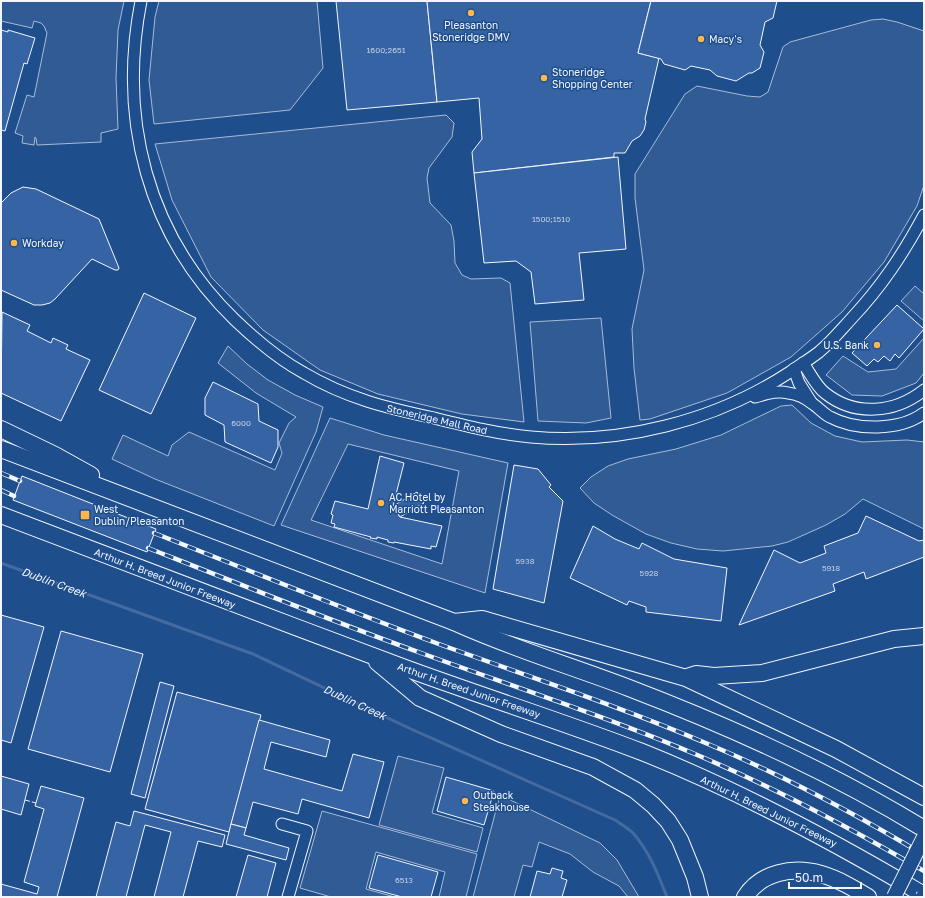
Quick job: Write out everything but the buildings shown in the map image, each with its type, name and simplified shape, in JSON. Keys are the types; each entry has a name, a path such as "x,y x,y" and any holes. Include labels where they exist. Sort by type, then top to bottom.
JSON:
{"highway":[{"path":"1,429 55,455 136,501"},
{"path":"1,449 454,622 480,634 648,695 742,734 853,788 924,829"},
{"name":"Arthur H. Breed Junior Freeway","path":"1,515 367,654 644,753 701,778 815,832 924,896"},
{"path":"454,622 482,619 686,678 836,749 924,797"},
{"path":"686,678 696,674 714,676 762,673 894,639 924,636"},
{"path":"367,654 420,698 501,734 594,767 635,790 653,805 668,821 680,840 695,877 700,897"},
{"path":"746,897 759,883 771,875 786,871 803,870 837,880 868,897"}],"main road":[{"path":"894,897 924,837"}],"street":[{"name":"Stoneridge Mall Road","path":"141,1 135,39 133,88 134,114 145,170 154,196 178,247 195,275 230,315 250,335 274,354 304,374 336,390 366,402 467,426 528,437 583,438 638,432 689,419 743,399 804,363 819,352 838,334 876,291 910,242 924,215"},
{"path":"804,363 824,392 839,402 858,409 877,409 895,405 915,397 924,390"},
{"path":"794,369 799,383 811,402"},
{"path":"743,399 779,391 799,396 811,402 830,417 853,425 874,428 897,424 920,416 924,412"},
{"path":"282,824 307,831 288,897"}],"shaded area":[{"path":"1,1 124,1 118,30 116,78 118,129 101,133 101,142 37,145 35,137 34,145 22,143 23,136 15,133 27,95 34,97 47,33 41,23 34,21 32,28 1,21"},
{"path":"159,1 317,1 323,68 290,110 154,124 149,80 155,17"},
{"path":"883,19 924,31 924,185 917,206 884,262 842,312 791,357 727,393 650,419 640,420 634,368 632,329 644,270 635,198 635,174 685,94 697,86 747,96 760,97 768,92 783,47 790,42 871,20"},
{"path":"446,115 454,123 452,137 429,168 427,178 430,203 451,225 454,241 455,263 462,275 471,279 501,278 510,283 524,422 462,414 378,394 320,370 263,330 211,277 172,200 155,144"},
{"path":"915,286 924,294 924,321 901,301"},
{"path":"601,318 611,418 586,423 538,421 530,322"},
{"path":"924,338 924,373 916,383 882,396 852,395 826,375 843,356 868,372 896,369"},
{"path":"228,346 247,364 268,380 295,395 323,407 316,432 274,526 155,479 112,459 123,435 168,456 172,445 189,432 275,470 282,453 279,443 289,423 296,417 256,393 218,363"},
{"path":"792,405 811,423 835,436 862,442 907,440 924,442 924,529 863,499 845,514 826,525 788,542 772,546 723,551 697,549 671,543 646,534 594,503 580,488 591,477 608,466 628,459 676,449 721,435 781,406"},
{"path":"330,418 384,435 508,463 485,593 281,525","holes":["348,444 459,471 442,564 311,520"]},
{"path":"398,756 444,768 432,813 483,828 477,852 379,825"},
{"path":"500,795 600,843 617,860 639,897 628,897 619,886 593,872 570,854 539,842 532,867 523,865 514,897 473,897"},
{"path":"322,811 477,854 466,897 439,897 445,872 376,852 366,889 395,897 331,897 300,888"}],"waterway":[{"name":"Dublin Creek","path":"1,563 253,654 411,729 615,820 633,833 644,847 657,871 667,897"}],"railway":[{"path":"1,473 20,481"},
{"path":"1,490 14,496"},
{"path":"154,533 400,630 607,704 708,744 818,795 924,855"},
{"path":"148,548 352,628 597,716 702,757 815,811 924,871"}],"fence":[{"path":"25,800 36,803"}],"place":[{"name":"Pleasanton Stoneridge DMV","path":"471,13"},
{"name":"Macy's","path":"701,39"},
{"name":"Stoneridge Shopping Center","path":"544,78"},
{"name":"Workday","path":"14,243"},
{"name":"U.S. Bank","path":"877,345"},
{"name":"AC Hotel by Marriott Pleasanton","path":"381,503"},
{"name":"West Dublin/Pleasanton","path":"85,515"},
{"name":"Outback Steakhouse","path":"465,801"}]}
